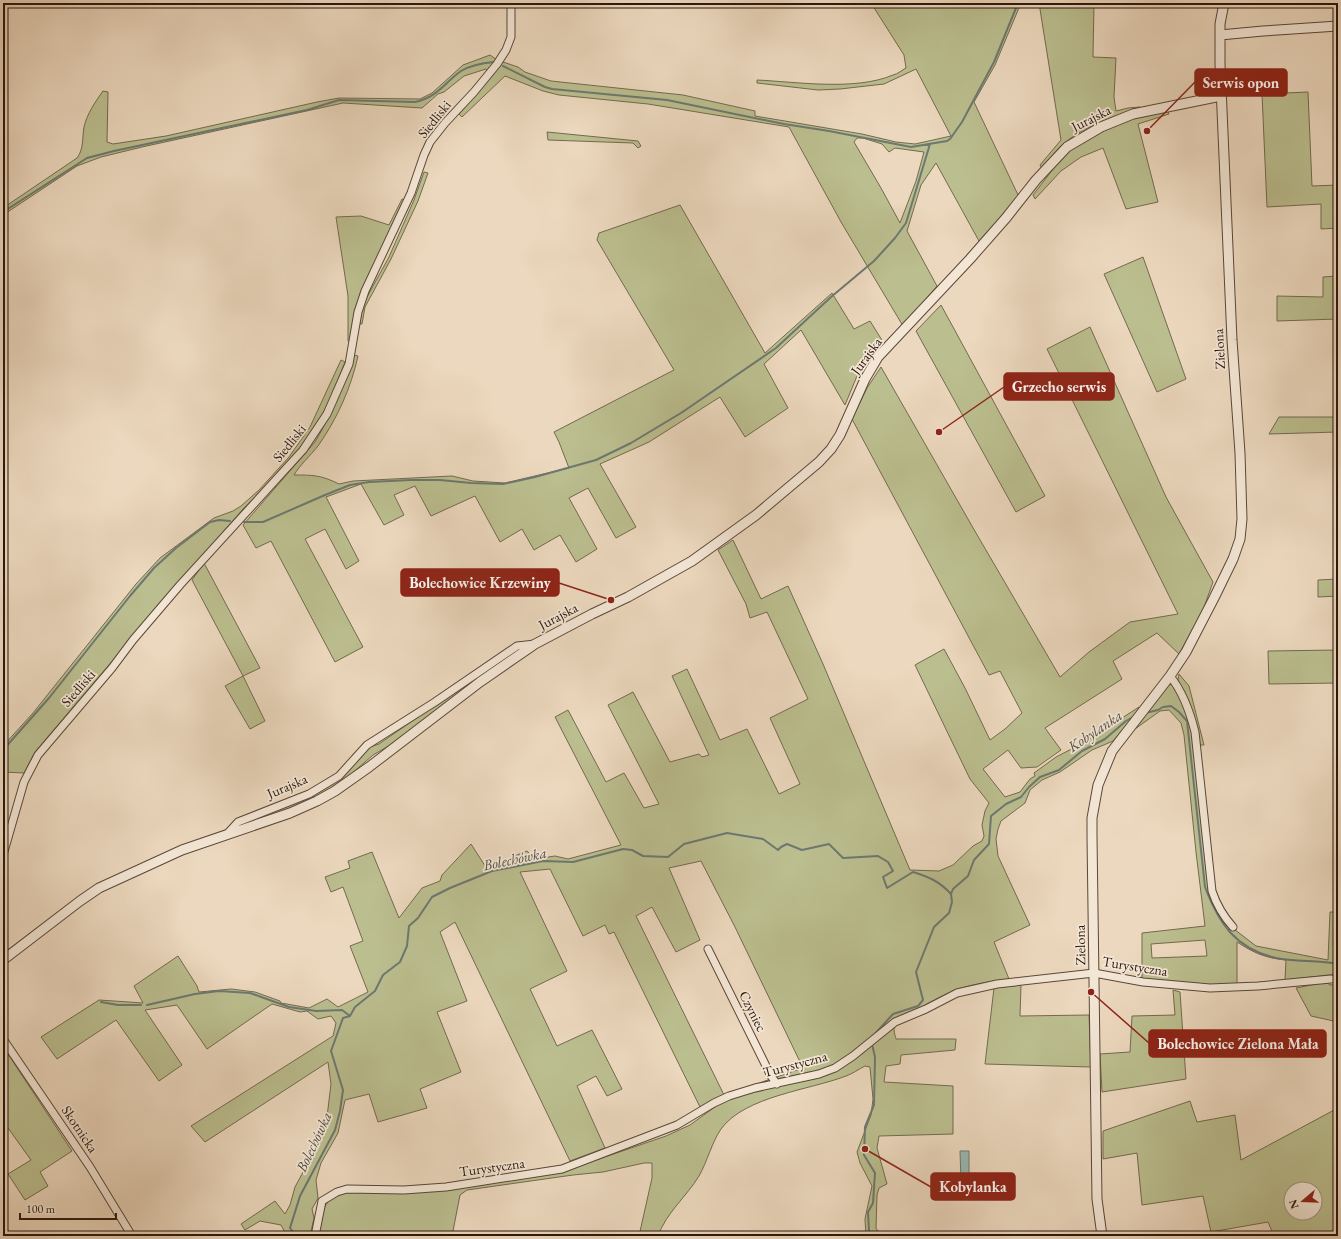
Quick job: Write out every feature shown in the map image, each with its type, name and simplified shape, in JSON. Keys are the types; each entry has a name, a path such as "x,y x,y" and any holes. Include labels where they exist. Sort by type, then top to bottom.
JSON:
{"street":[{"name":"Siedliski","path":"3,855 24,782 38,755 180,585 303,450 327,414 349,364 358,312 365,291 411,193 424,155 430,142 444,123 474,92 497,64 506,50 511,37 511,3"},
{"name":"Zielona","path":"1102,1236 1098,1199 1094,973 1093,814 1098,785 1112,752 1170,676 1191,644 1233,559 1240,539 1242,519 1240,450 1233,352 1221,96 1220,24 1224,3"},
{"path":"1220,35 1338,26"},
{"name":"Jurajska","path":"3,960 99,888 182,850 290,813 335,790 369,767 472,688 535,644 628,597 692,561 756,515 819,462 831,449 840,435 865,379 878,358 969,260 1002,223 1040,175 1067,147 1101,127 1133,114 1221,96"},
{"name":"Jurajska","path":"227,834 238,822 309,794 339,776 367,745 435,702 517,646 535,644"},
{"path":"1170,676 1182,693 1195,732 1212,891 1221,913 1233,927"},
{"name":"Czyniec","path":"708,949 771,1076 777,1084"},
{"name":"Turystyczna","path":"315,1236 322,1201 337,1192 347,1189 404,1190 446,1187 562,1169 677,1125 714,1103 730,1096 755,1088 819,1074 835,1068 853,1056 895,1022 926,1009 957,993 997,984 1094,973 1144,982 1210,988 1258,986 1331,979"},
{"name":"Skotnicka","path":"3,1039 90,1167 132,1236"}],"green space":[{"path":"871,3 1021,3 995,65 974,102 1019,197 979,241 936,163 921,185 907,231 937,286 903,326 841,222 789,127 648,104 559,95 543,91 505,76 462,117 459,114 492,75 486,69 464,76 444,92 438,94 422,108 343,103 101,157 77,166 3,215 3,208 77,158 82,147 84,127 87,117 103,91 108,92 107,142 113,144 166,136 339,98 420,99 432,93 463,65 490,55 497,60 518,67 525,72 551,81 683,95 755,111 755,116 862,134 896,142 915,144 951,136 916,69 884,84 840,89 818,90 757,83 757,80 808,84 844,84 878,80 897,74 906,68 904,55","holes":["857,138 863,138 882,144 889,152 895,148 924,152 916,181 900,223 854,142"]},
{"path":"1039,3 1094,3 1093,57 1116,58 1114,97 1116,111 1140,107 1089,127 1079,133 1059,147 1042,169 1040,165 1061,140"},
{"path":"1308,92 1312,186 1338,185 1338,228 1321,229 1321,204 1267,207 1262,94"},
{"path":"1167,109 1169,114 1138,124 1158,202 1126,209 1103,148 1081,157 1061,171 1035,199 1033,195 1064,155 1076,145 1135,117"},
{"path":"547,132 638,141 641,146 638,148 633,143 548,140"},
{"path":"424,172 428,173 418,201 391,259 365,307 362,324 360,324 362,306 389,257 414,200"},
{"path":"402,199 406,200 360,294 351,342 348,341 348,296 336,217 361,216 389,225"},
{"path":"680,205 765,353 832,293 854,329 870,321 885,345 864,366 857,376 845,405 801,330 764,364 788,408 745,437 720,397 649,442 600,464 636,527 616,538 588,488 569,498 597,549 576,562 560,535 534,550 522,529 500,542 475,496 431,516 415,486 394,495 404,515 384,525 361,484 326,497 359,561 346,569 325,529 305,539 363,647 335,662 271,541 256,548 243,525 315,442 337,400 354,355 358,356 355,368 337,414 318,446 294,475 317,476 339,484 353,481 452,476 473,481 505,483 569,468 554,432 674,370 597,240 599,233"},
{"path":"1143,257 1186,379 1157,392 1104,274"},
{"path":"1338,276 1338,319 1277,321 1277,296 1323,297 1323,277"},
{"path":"941,305 1045,496 1016,512 916,331"},
{"path":"1090,327 1166,497 1213,582 1203,610 1179,654 1157,633 1113,661 1122,679 1045,728 1061,750 1037,767 1021,768 1008,750 983,769 1005,797 1020,792 1030,779 1035,776 1034,773 1056,757 1085,742 1139,707 1140,709 1113,741 1092,750 1060,772 1042,780 1030,790 1025,803 1001,821 996,839 998,856 1030,925 994,942 1009,979 977,984 952,991 905,1017 894,1028 896,1039 956,1039 955,1050 901,1055 900,1064 886,1066 884,1082 953,1086 953,1134 879,1136 877,1148 887,1184 879,1188 877,1195 876,1228 881,1236 866,1236 865,1219 872,1186 860,1163 857,1152 871,1115 873,1099 870,1067 865,1066 846,1076 762,1101 732,1118 721,1129 699,1176 671,1212 658,1236 639,1236 652,1178 652,1163 644,1163 603,1172 467,1190 460,1195 452,1236 316,1236 325,1206 332,1197 343,1192 416,1192 567,1170 666,1136 690,1125 719,1104 724,1096 704,1107 700,1107 614,932 609,934 605,925 583,936 550,869 520,872 567,971 530,989 557,1046 592,1030 622,1089 607,1096 596,1076 577,1086 605,1148 570,1161 455,922 440,932 467,1001 437,1012 461,1072 420,1089 427,1108 378,1122 369,1094 345,1100 338,1133 321,1163 316,1180 318,1198 312,1209 314,1218 310,1236 287,1236 281,1225 260,1221 245,1230 241,1224 275,1201 285,1214 290,1205 295,1187 315,1150 327,1117 331,1084 328,1062 205,1142 191,1126 333,1036 336,1023 331,1016 318,1019 307,1011 300,1012 272,1004 207,1049 177,1005 145,1010 182,1065 159,1081 116,1020 57,1059 41,1037 99,1000 143,1003 134,986 178,956 197,986 199,992 231,989 255,992 280,1001 281,1003 309,1008 327,999 338,1007 368,992 350,946 363,941 343,887 331,892 325,877 350,868 348,861 372,852 399,918 422,888 440,881 442,875 471,844 489,872 506,866 512,857 527,851 535,859 555,856 568,859 621,845 555,717 568,710 606,782 624,773 644,808 659,804 608,705 633,692 670,762 699,754 702,757 709,755 672,676 687,669 720,740 747,729 779,794 800,784 770,718 808,699 767,612 750,618 746,604 718,550 733,540 761,599 788,586 823,664 910,870 939,871 953,865 973,846 982,841 984,836 982,825 985,811 989,803 970,779 915,665 944,649 990,740 1005,729 1022,713 1000,671 989,675 852,419 867,388 881,367 1060,677 1089,652 1130,622 1178,614 1047,349","holes":["701,861 735,927 803,1068 724,1095 636,916 652,907 676,952 700,940 669,868"]},
{"path":"341,360 345,362 328,404 317,426 303,448 243,509 181,580 35,752 24,773 3,772 3,746 33,713 136,584 160,558 214,518 233,511 241,506 259,490 289,457 310,427"},
{"path":"1279,417 1338,417 1338,432 1269,434"},
{"path":"204,563 260,668 243,676 192,580"},
{"path":"1338,579 1338,596 1318,597 1318,580"},
{"path":"523,648 397,741 373,755 334,789 290,811 242,825 314,794 370,747 379,744 515,650"},
{"path":"1338,650 1338,683 1269,684 1268,651"},
{"path":"1179,674 1189,686 1204,745 1200,745 1195,724 1178,680"},
{"path":"243,676 265,721 250,729 225,686"},
{"path":"1168,684 1176,686 1192,724 1210,891 1230,926 1256,946 1328,960 1330,912 1338,912 1338,974 1285,980 1286,960 1260,954 1237,942 1237,986 1212,986 1142,979 1142,933 1205,926 1184,735 1181,723 1169,710 1160,711 1135,729","holes":["1205,940 1207,956 1152,958 1151,944"]},
{"path":"1326,982 1330,985 1338,984 1338,1022 1311,1016 1296,988"},
{"path":"1021,985 1020,1016 1089,1015 1091,1067 985,1064 994,988"},
{"path":"1173,990 1180,992 1186,1079 1102,1092 1100,1054 1130,1052 1132,1016 1175,1015"},
{"path":"4,1048 72,1151 40,1172 48,1186 25,1200 8,1174 31,1160 3,1121"},
{"path":"1190,1101 1197,1122 1235,1115 1241,1160 1338,1108 1338,1236 1274,1236 1268,1222 1211,1232 1203,1196 1142,1205 1137,1153 1103,1159 1103,1131"}],"water":[{"path":"960,1151 969,1151 969,1181 961,1182"}],"waterway":[{"path":"503,66 552,89 667,100 784,124 911,147 947,141 950,139 962,122 994,62 1018,3"},
{"path":"3,212 87,158 307,110 339,100 415,102 430,97 461,71 469,67 494,62"},
{"path":"244,522 263,522 350,485 369,482 411,480 440,480 503,484 535,477 596,460 631,443 681,413 776,348 831,297 874,261 895,238 906,223 930,144"},
{"path":"3,750 49,698 154,568 176,548 210,522 219,520 230,521"},
{"name":"Kobylanka","path":"1145,713 1171,706 1187,721 1205,887 1210,900 1223,923 1240,941 1262,954 1276,958 1338,964"},
{"name":"Kobylanka","path":"872,1037 893,1014 918,1006 923,1000 916,972 934,927 949,913 953,889 968,876 974,860 989,844 991,816 1006,804 1021,797 1040,777 1059,770 1082,751 1105,739 1126,721 1135,716"},
{"name":"Bolechówka","path":"296,1236 290,1228 300,1196 335,1130 340,1111 343,1090 331,1051 343,1018 350,1016 355,1007 375,991 383,975 400,962 407,946 409,926 418,918 432,897 492,871 543,861 573,862 623,849 632,850 643,856 668,857 684,844 727,833 763,839 778,850 787,844 802,850 829,844 843,858 878,856 888,862 893,871 883,877 887,888 913,872 934,880 951,894"},
{"path":"147,1005 195,994 219,991 250,993 289,1007 316,1011 342,1010 350,1016"},
{"path":"101,1002 118,1005 141,1005"},
{"name":"Kobylanka","path":"872,1044 875,1057 874,1105 865,1127 864,1155 875,1173 873,1203 868,1212 869,1231 873,1236"}],"place":[{"name":"Serwis opon","path":"1147,131"},
{"name":"Grzecho serwis","path":"939,432"},
{"name":"Bolechowice Krzewiny","path":"611,600"},
{"name":"Bolechowice Zielona Mała","path":"1091,992"},
{"name":"Kobylanka","path":"865,1149"}]}
